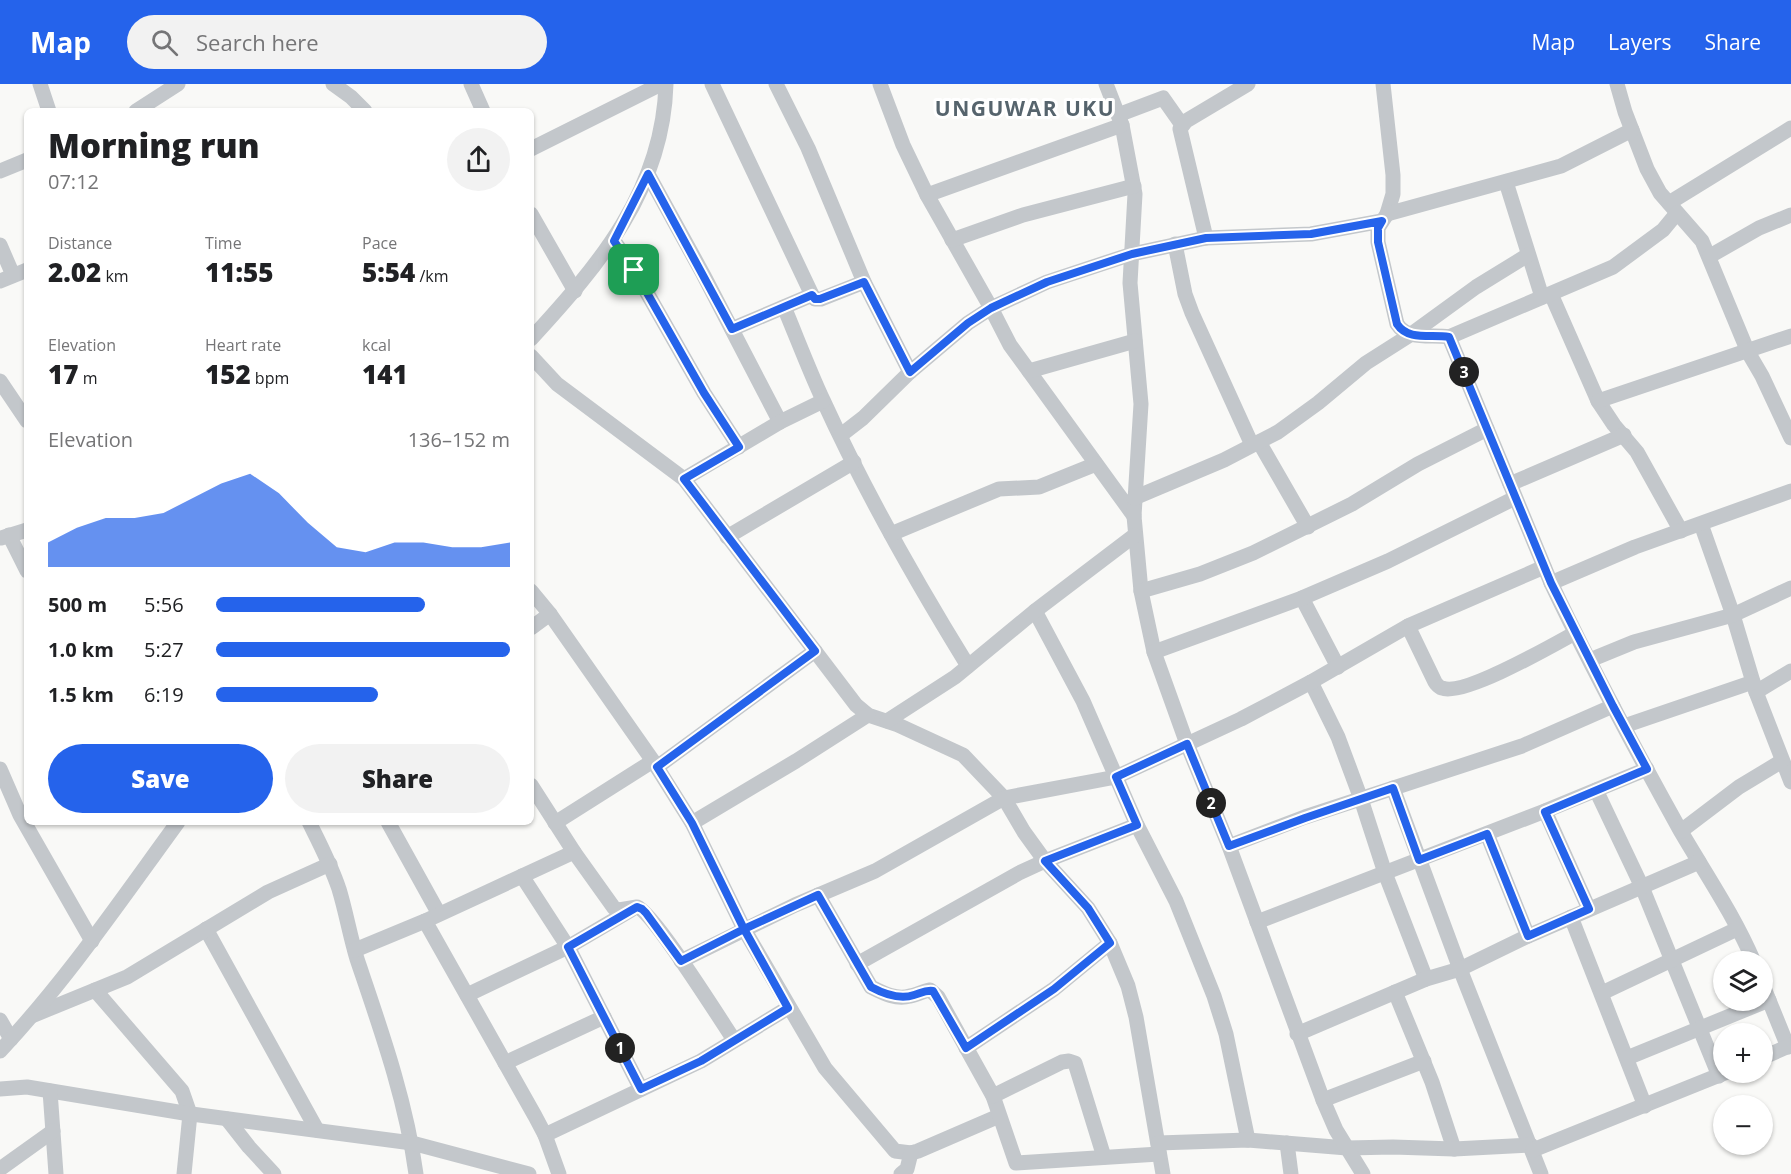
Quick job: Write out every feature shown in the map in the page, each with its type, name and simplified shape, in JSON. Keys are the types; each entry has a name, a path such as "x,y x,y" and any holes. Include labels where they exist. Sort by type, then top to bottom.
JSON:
{"street":[{"path":"40,84 48,108"},
{"path":"141,108 178,84"},
{"path":"333,84 362,108"},
{"path":"471,84 482,108"},
{"path":"534,148 661,84"},
{"path":"534,336 575,291 614,241 648,174 663,129 666,84"},
{"path":"712,84 815,299 864,282"},
{"path":"776,84 808,148 864,282 910,372"},
{"path":"880,84 903,145 927,195 1010,345 1134,516"},
{"path":"1106,84 1120,120 1134,186 1130,292 1141,404 1134,516 1141,591 1155,652 1187,744 1229,846 1323,1100 1336,1130 1364,1174"},
{"path":"1182,125 1248,84"},
{"path":"1383,84 1393,175 1392,203 1378,228 1378,242 1397,324 1401,330 1410,335 1449,337 1613,267 1663,230 1673,208 1791,128"},
{"path":"1617,84 1647,169 1660,193 1702,241 1748,352 1791,438"},
{"path":"927,195 1120,120 1163,98 1182,125 1181,136 1206,238"},
{"path":"841,435 968,323 991,308 1047,282 1132,254 1206,238 1311,234 1384,218 1561,166 1632,130"},
{"path":"0,171 24,161"},
{"path":"648,174 780,422"},
{"path":"1506,182 1528,255 1598,401 1614,425 1637,452 1680,531"},
{"path":"952,240 1023,215 1134,186"},
{"path":"1710,256 1759,228 1791,216"},
{"path":"534,219 575,291"},
{"path":"614,241 634,270 704,393 739,447"},
{"path":"1175,244 1185,294 1192,313 1256,443 1308,527"},
{"path":"0,245 13,275"},
{"path":"1134,498 1224,460 1278,432 1318,403 1366,363 1410,335 1476,287 1528,255"},
{"path":"732,329 812,295"},
{"path":"784,307 824,401 854,462 891,534 968,666"},
{"path":"1598,401 1791,336"},
{"path":"1449,337 1544,567 1575,633 1647,769 1748,951"},
{"path":"1029,371 1135,341"},
{"path":"534,359 557,384 684,479 856,705 868,715 887,721 963,755 1004,798 1023,832 1045,861 1088,908 1110,943 1128,986 1136,1017 1163,1174"},
{"path":"0,381 24,417"},
{"path":"684,479 780,422 824,401"},
{"path":"1141,591 1200,574 1253,553 1352,504 1418,464 1487,429"},
{"path":"1155,652 1302,598 1388,561 1512,491 1624,435"},
{"path":"727,537 854,462"},
{"path":"891,534 999,489 1039,487 1096,464"},
{"path":"1551,583 1635,548 1791,491"},
{"path":"1701,524 1733,615 1754,687 1785,758 1791,782"},
{"path":"24,531 4,537 24,567"},
{"path":"887,721 956,677 1035,611 1136,535"},
{"path":"681,961 744,929 875,871 1004,798 1116,777 1311,682 1408,626 1544,567"},
{"path":"1590,660 1634,642 1733,615 1791,588"},
{"path":"534,595 655,764 692,823 744,929 825,1068 895,1151 911,1154 999,1116"},
{"path":"1302,598 1338,667"},
{"path":"1035,611 1083,701 1137,825 1176,901 1214,996 1226,1034 1248,1140"},
{"path":"534,626 550,614"},
{"path":"1408,626 1435,682 1441,688 1450,689 1492,676 1575,633"},
{"path":"555,823 655,764 815,651"},
{"path":"1624,726 1754,687 1791,671"},
{"path":"1311,682 1338,736 1362,799 1385,873 1426,979"},
{"path":"1229,846 1393,788 1522,746 1613,706"},
{"path":"692,823 868,715"},
{"path":"1681,831 1739,787 1785,758"},
{"path":"0,769 24,823"},
{"path":"1257,922 1545,812 1647,769"},
{"path":"1393,788 1460,969 1541,1174"},
{"path":"534,790 573,852 614,908 618,910 637,907 646,913 734,1040"},
{"path":"1596,790 1642,887 1713,1054"},
{"path":"1545,812 1589,909"},
{"path":"25,825 92,940"},
{"path":"0,1051 34,1015 176,825"},
{"path":"310,825 330,864 339,889 355,950 398,1082 412,1143 416,1174"},
{"path":"389,825 466,995 545,1135 559,1174"},
{"path":"857,964 1019,873 1137,825"},
{"path":"1487,834 1528,936"},
{"path":"355,950 432,918 573,852"},
{"path":"1297,1034 1426,979 1460,969 1528,936 1699,862"},
{"path":"34,1015 127,977 268,892 330,864"},
{"path":"522,876 568,947 641,1089"},
{"path":"818,895 871,987 900,998 926,990 933,991 993,1096 1016,1163 1104,1158 1158,1148 1248,1140 1347,1148 1532,1148 1713,1078"},
{"path":"466,995 568,947 637,907"},
{"path":"1571,917 1645,1106"},
{"path":"206,929 317,1130"},
{"path":"1602,993 1737,929"},
{"path":"966,1048 1054,989 1110,943"},
{"path":"95,990 182,1091 190,1114 184,1174"},
{"path":"1395,992 1439,1100 1454,1149"},
{"path":"545,1135 701,1061 788,1008"},
{"path":"1773,1009 1790,1046 1773,1053"},
{"path":"1627,1058 1742,1011"},
{"path":"505,1063 604,1017"},
{"path":"0,1020 12,1039"},
{"path":"1323,1100 1424,1061"},
{"path":"993,1096 1062,1062 1075,1063 1104,1158"},
{"path":"0,1089 27,1087 190,1114 412,1143 529,1174"},
{"path":"50,1091 56,1174"},
{"path":"227,1119 274,1174"},
{"path":"0,1169 53,1131"},
{"path":"1287,1143 1291,1174"},
{"path":"901,1174 907,1169 911,1154"}],"district":[{"name":"UNGUWAR UKU","path":"1025,109"}],"route":[{"path":"634,270 614,241 648,174 732,329 812,295 815,299 820,299 864,282 910,372 968,323 991,308 1047,282 1132,254 1206,238 1311,234 1382,221 1378,228 1378,242 1397,324 1401,330 1410,335 1449,337 1551,583 1647,769 1545,812 1589,909 1528,936 1487,834 1419,860 1393,788 1229,846 1187,744 1116,777 1137,825 1045,861 1088,908 1110,943 1054,989 966,1048 933,991 926,990 900,998 871,987 818,895 744,929 788,1008 701,1061 641,1089 568,947 637,907 646,913 681,961 744,929 692,823 657,767 815,651 684,479 739,447 704,393 634,270"}]}
